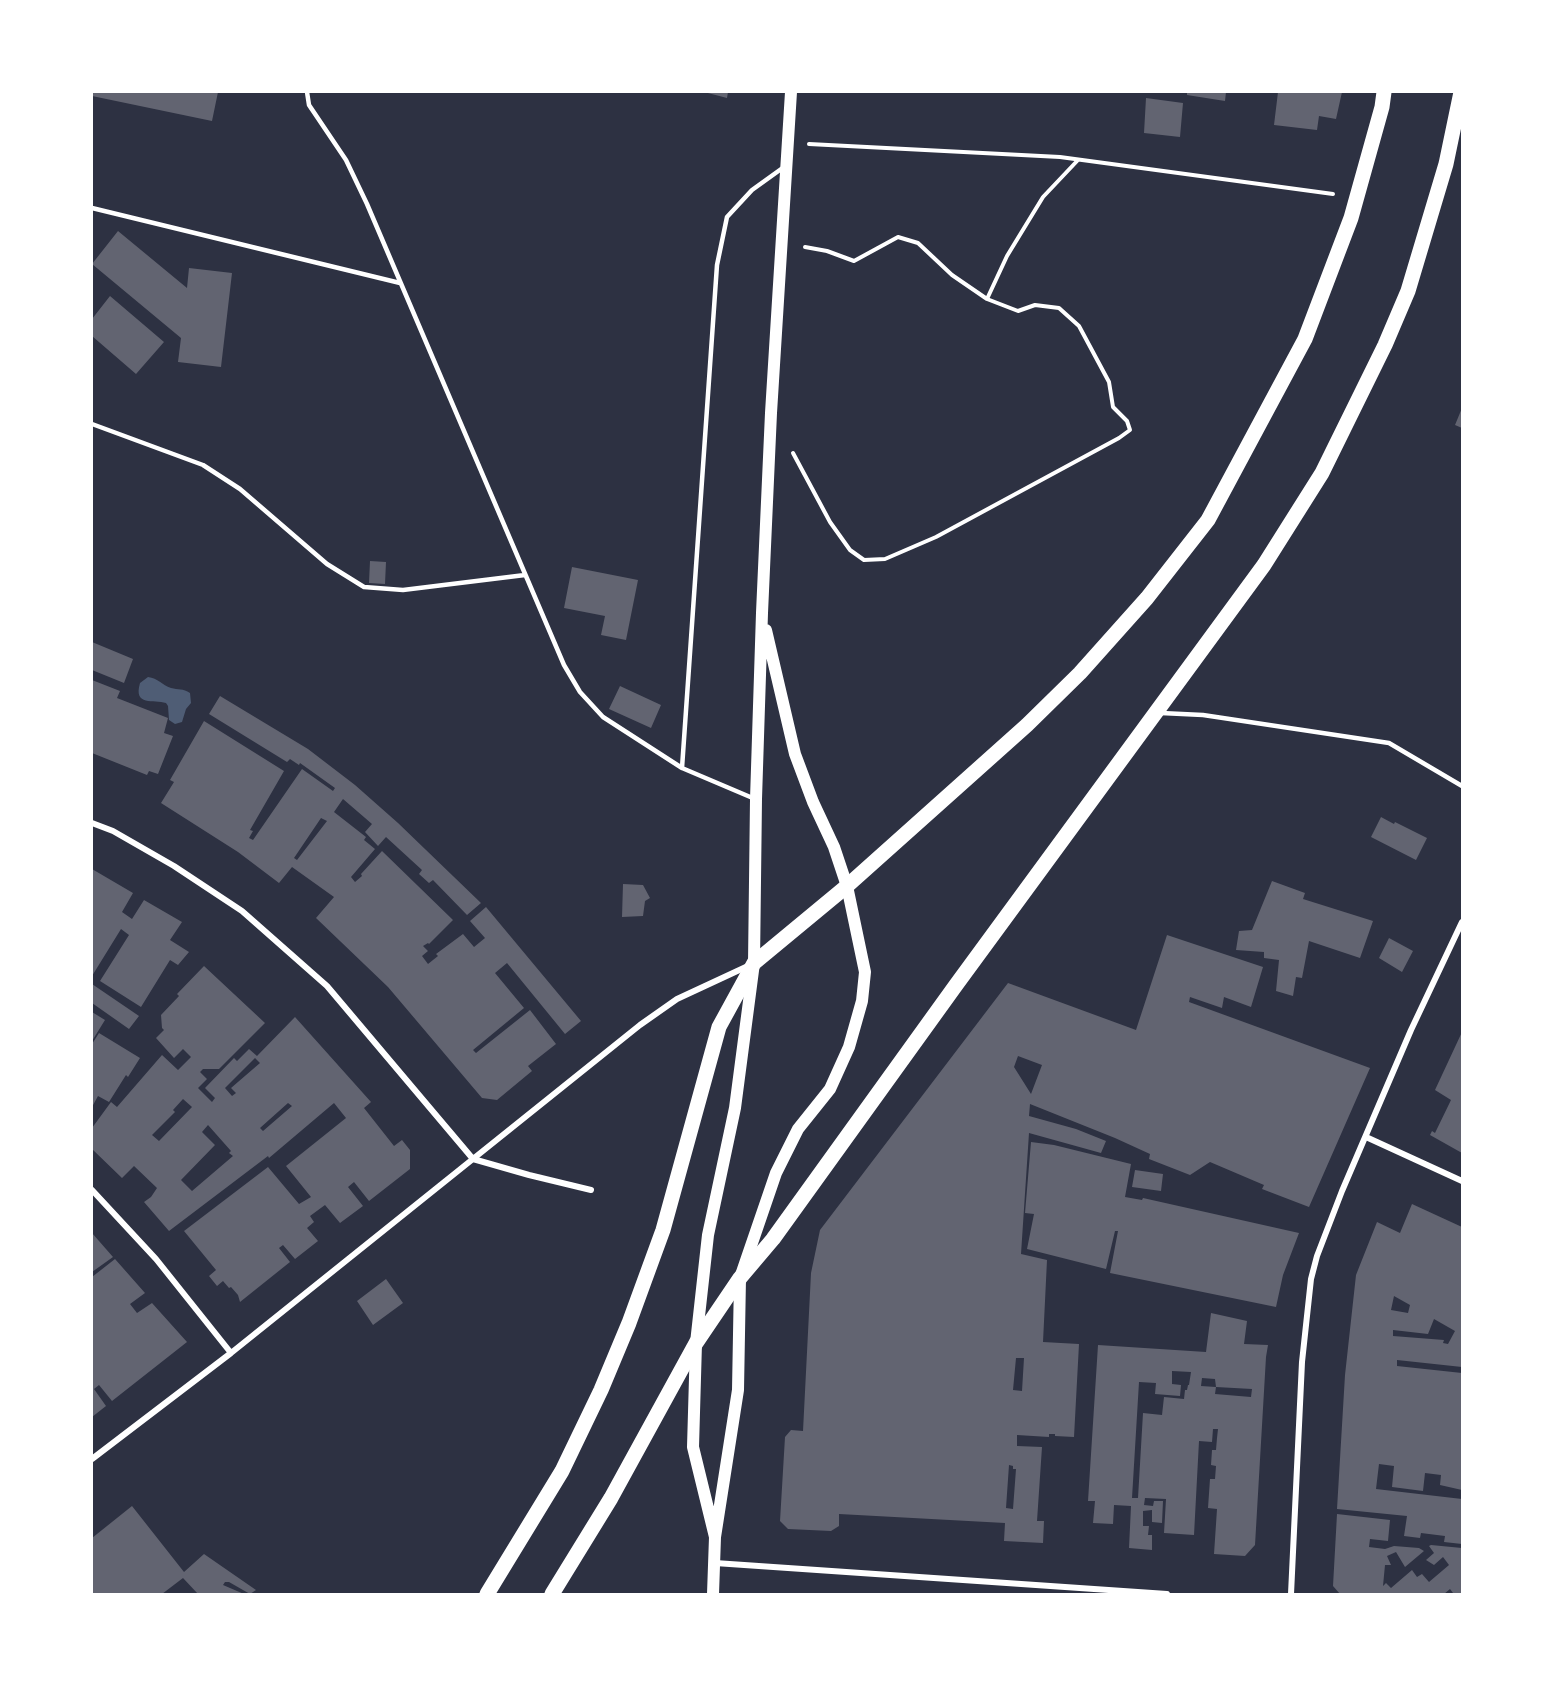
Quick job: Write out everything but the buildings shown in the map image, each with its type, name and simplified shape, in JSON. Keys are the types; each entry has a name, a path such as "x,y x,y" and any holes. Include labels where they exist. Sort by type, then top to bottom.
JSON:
{"main road":[{"path":"715,1537 693,1447 696,1343 708,1235 735,1108 754,963 762,613 771,413 791,92"},
{"path":"487,1594 562,1471 601,1390 629,1323 663,1230 719,1027 754,963 847,886 975,773 1080,673 1147,598 1208,520 1305,339 1351,218 1382,107 1383,92"},
{"path":"552,1594 611,1498 696,1343 740,1278 773,1239 1264,565 1322,473 1358,403 1408,291 1446,164 1461,92"},
{"path":"713,1594 715,1537 738,1390 740,1278 776,1173 798,1129 830,1089 849,1047 862,1001 865,972 847,886 834,847 813,802 795,754 762,613"}],"street":[{"path":"92,823 113,831 174,866 242,911 260,926 327,986 473,1159 591,1190"},
{"path":"1291,1594 1302,1362 1311,1279 1331,1220 1411,1030 1462,922"},
{"path":"92,1459 231,1353 640,1025 677,999 754,963"},
{"path":"1366,1137 1462,1181"},
{"path":"92,1190 156,1259 231,1353"},
{"path":"715,1563 1167,1594"}],"lane":[{"path":"307,92 309,105 346,160 564,665 580,692 603,717 682,768 756,799"},
{"path":"682,768 717,266 727,217 752,190 786,166"},
{"path":"92,208 400,283"},
{"path":"92,424 203,465 240,489 327,564 364,587 403,590 525,575"},
{"path":"1155,712 1203,715 1389,743 1462,786"}],"path":[{"path":"788,142 1060,157 1357,197"},
{"path":"987,299 1007,256 1043,197 1078,159"},
{"path":"782,242 827,251 854,261 898,237 918,243 952,275 987,299 1018,311 1035,305 1059,308 1079,326 1109,382 1113,407 1127,421 1130,430 936,537 885,559 864,560 850,550 830,522 792,453"}],"water":[{"path":"148,677 171,688 190,693 191,703 186,709 182,722 175,724 169,720 166,703 146,701 139,696 140,683"}]}
